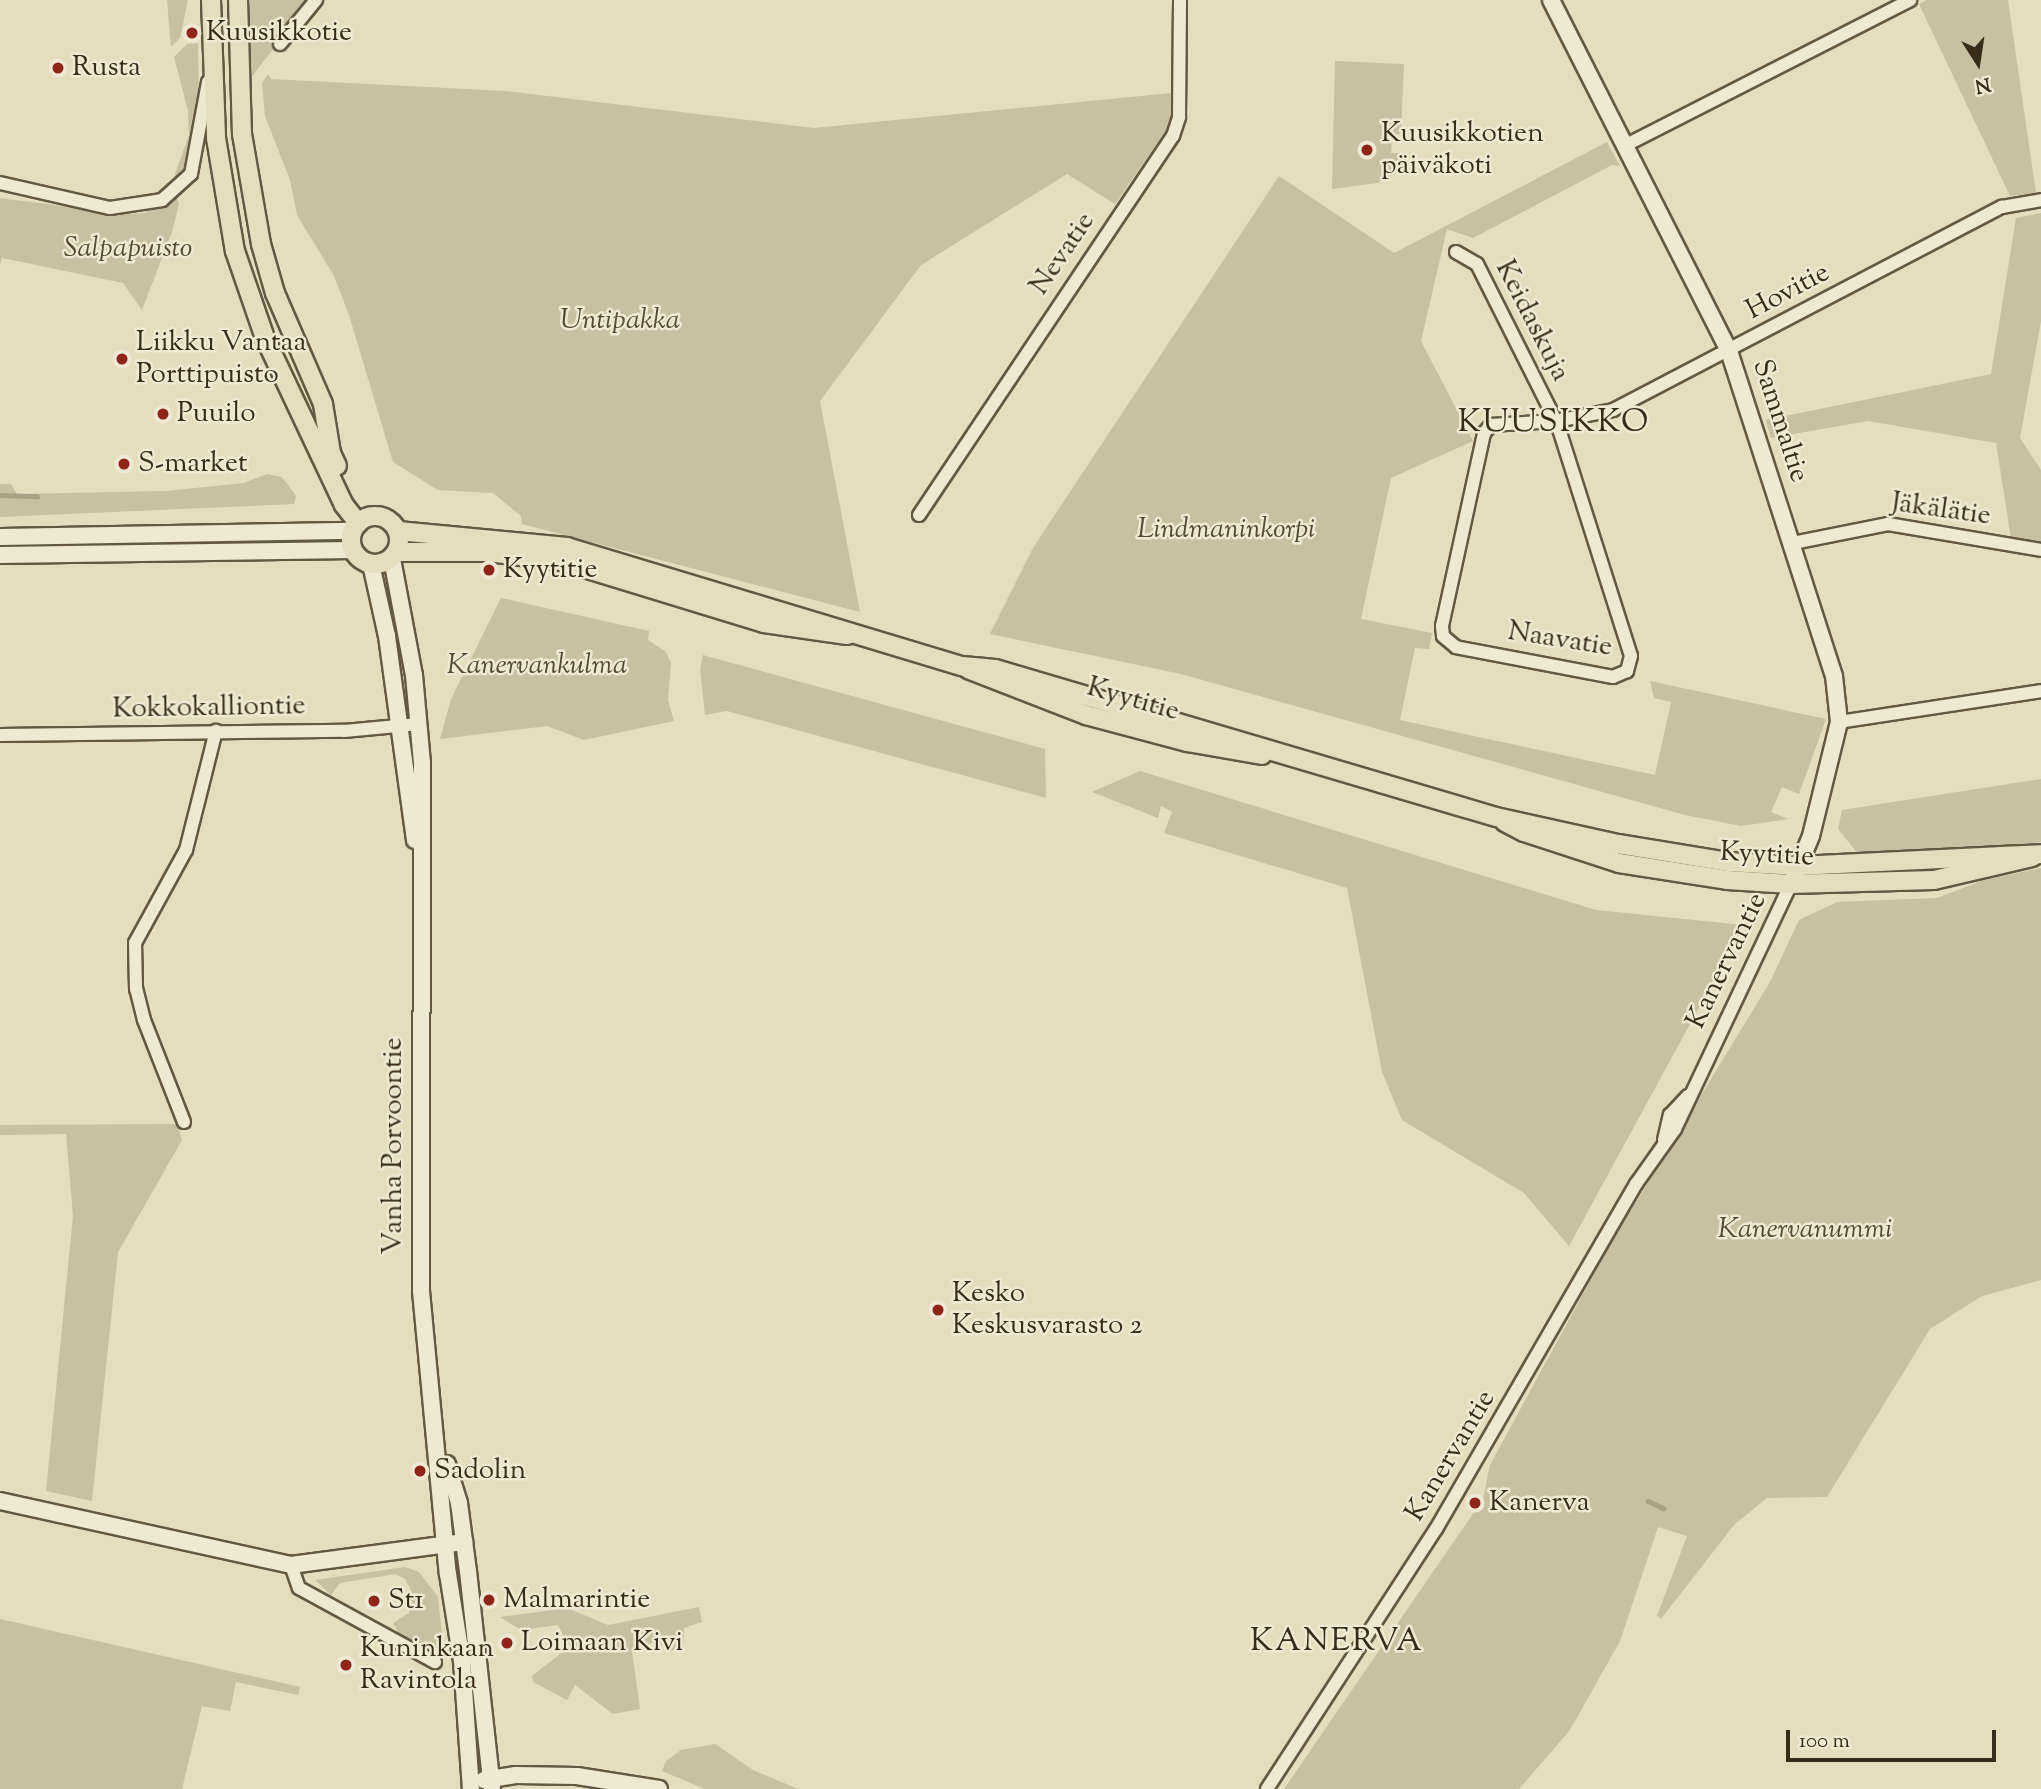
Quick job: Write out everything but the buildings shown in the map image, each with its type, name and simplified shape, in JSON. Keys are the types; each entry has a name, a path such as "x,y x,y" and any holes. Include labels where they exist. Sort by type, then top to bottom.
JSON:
{"main road":[{"path":"211,0 212,58 224,202 244,280 293,400 344,505 359,524"},
{"path":"238,0 242,134 261,244 275,293 323,404 331,453 359,524 353,550"},
{"name":"Sammaltie","path":"1552,0 1729,351 1793,542 1834,676 1839,722 1811,836 1791,884"},
{"path":"0,537 359,524 384,517 398,531 394,556 370,564 353,550 0,555"},
{"name":"Kyytitie","path":"398,531 567,547 807,616 858,635 962,666 995,669 1496,817 1631,847 1728,862 1798,866 2041,854"},
{"name":"Kyytitie","path":"394,556 488,552 561,561 764,623 858,635"},
{"name":"Vanha Porvoontie","path":"394,556 419,724 424,806 419,863 421,1291 474,1788"},
{"name":"Vanha Porvoontie","path":"370,564 400,726 419,863"},
{"name":"Kyytitie","path":"1496,817 1524,832 1619,863 1681,875 1791,884 1934,880 2011,866 2041,854"},
{"name":"Vanha Porvoontie","path":"437,1428 458,1503 492,1783"},
{"path":"0,1501 291,1565 464,1542"},
{"path":"474,1788 492,1783 610,1778 659,1789"}],"street":[{"path":"280,44 316,0"},
{"name":"Nevatie","path":"919,515 1173,136 1179,117 1180,0"},
{"path":"1626,145 1910,0"},
{"path":"0,183 110,208 138,207 162,200 176,191 194,166 212,58"},
{"name":"Hovitie","path":"1556,421 1613,410 2002,207 2041,200"},
{"name":"Keidaskuja","path":"1456,252 1477,264 1556,421"},
{"name":"Naavatie","path":"1556,421 1631,656 1631,665 1620,676 1604,677 1456,647 1443,636 1442,625 1484,433 1491,425 1556,421"},
{"name":"Jäkälätie","path":"1793,542 1888,524 2041,550"},
{"path":"1839,722 2041,691"},
{"name":"Kokkokalliontie","path":"0,735 419,724"},
{"path":"184,1122 144,1020 136,989 135,943 186,850 216,731"},
{"name":"Kanervantie","path":"1267,1789 1436,1529 1664,1140 1670,1115 1688,1096 1791,884"},
{"path":"291,1565 299,1588 435,1662"}],"green space":[{"path":"167,0 188,0 180,38 171,47"},
{"path":"249,0 311,0 250,79"},
{"path":"1927,0 2008,0 2036,193 2010,196 1919,4"},
{"path":"198,43 199,105 186,169 177,181 175,174 189,135 188,111 174,57 187,44"},
{"path":"1335,61 1404,64 1401,134 1392,135 1391,153 1400,153 1401,171 1377,183 1332,189"},
{"name":"Untipakka","path":"268,74 271,79 505,91 814,128 1172,93 1171,123 1115,204 1067,174 921,265 820,401 860,612 522,524 521,516 493,493 438,490 393,462 349,315 334,276 297,215 290,180 265,116 262,83"},
{"name":"Lindmaninkorpi","path":"1607,142 1620,166 1612,165 1473,238 1447,229 1421,341 1473,441 1391,478 1361,619 1432,633 1429,649 1415,648 1400,720 1655,775 1671,702 1654,698 1650,681 1826,719 1799,794 1782,787 1771,812 1788,819 1741,826 1685,815 1181,674 990,634 1033,548 1279,176 1394,253"},
{"name":"Salpapuisto","path":"177,197 179,204 172,232 142,310 123,283 2,258 0,265 0,198 125,214 144,213"},
{"path":"2041,213 2041,321 2020,438 2041,470 2041,543 2011,538 1996,443 1868,421 1771,438 1766,420 1991,374 2016,218"},
{"path":"267,474 282,477 296,496 294,504 0,517 0,484 11,484 17,494 166,491 244,483"},
{"name":"Kanervankulma","path":"501,598 649,631 648,640 666,652 671,663 668,700 674,721 584,740 547,726 440,739 451,699"},
{"path":"703,655 1045,749 1046,798 727,711 705,715 700,669"},
{"path":"1140,771 1596,910 1744,925 1569,1246 1524,1193 1402,1120 1382,1072 1347,888 1164,833 1172,812 1161,806 1158,818 1092,792"},
{"path":"2041,779 2041,842 1863,860 1838,829 1842,810"},
{"name":"Kanervanummi","path":"2041,868 2041,1280 1982,1296 1930,1329 1827,1497 1767,1498 1734,1525 1661,1619 1657,1616 1687,1536 1658,1527 1620,1641 1570,1730 1519,1789 1284,1789 1483,1499 1490,1465 1607,1250 1770,982 1799,920 1837,902 1937,898 1984,880"},
{"path":"177,1124 182,1140 118,1252 92,1501 46,1491 73,1216 66,1134 0,1135 0,1125"},
{"path":"405,1567 419,1572 438,1597 444,1652 403,1641 393,1623 409,1613 411,1590 405,1579 395,1574 340,1583 331,1595 315,1580"},
{"path":"699,1607 702,1622 684,1628 683,1647 670,1651 656,1641 632,1651 640,1709 613,1714 575,1685 567,1700 533,1682 532,1676 569,1647 558,1625 521,1630 500,1617 567,1608 608,1625"},
{"path":"0,1619 300,1687 298,1695 236,1682 230,1711 202,1706 182,1789 0,1789"},
{"path":"715,1744 753,1770 798,1789 705,1789 662,1771 666,1761 681,1750"}],"waterway":[{"path":"0,495 37,496"},
{"path":"1648,1501 1663,1508"}],"place":[{"name":"Kuusikkotie","path":"192,33"},
{"name":"Rusta","path":"58,68"},
{"name":"Kuusikkotien päiväkoti","path":"1367,150"},
{"name":"Liikku Vantaa Porttipuisto","path":"122,359"},
{"name":"Puuilo","path":"163,414"},
{"name":"S-market","path":"124,464"},
{"name":"Kyytitie","path":"489,570"},
{"name":"Kesko Keskusvarasto 2","path":"938,1310"},
{"name":"Sadolin","path":"420,1471"},
{"name":"Kanerva","path":"1475,1503"},
{"name":"Malmarintie","path":"489,1600"},
{"name":"St1","path":"374,1601"},
{"name":"Loimaan Kivi","path":"507,1643"},
{"name":"Kuninkaan Ravintola","path":"346,1665"}],"district":[{"name":"KUUSIKKO","path":"1554,423"},
{"name":"KANERVA","path":"1337,1642"}]}
